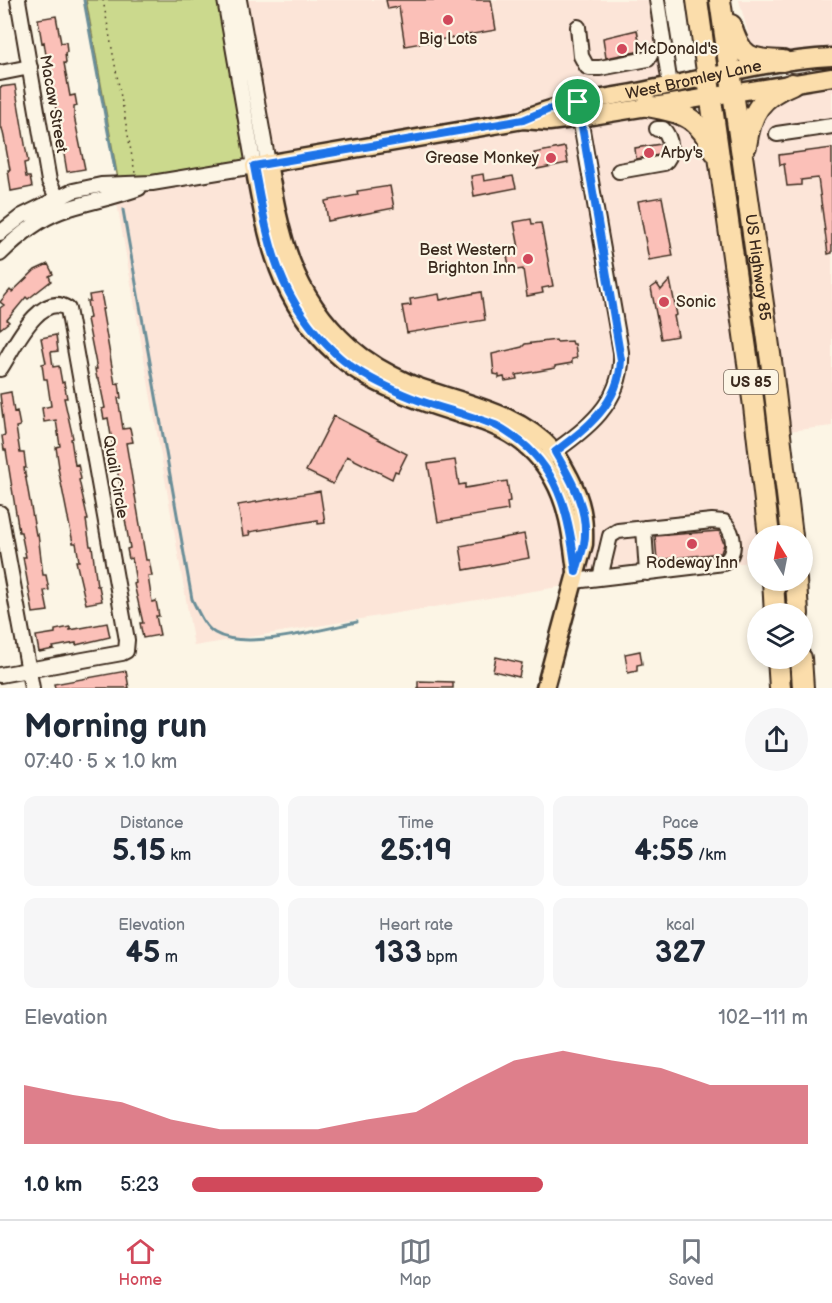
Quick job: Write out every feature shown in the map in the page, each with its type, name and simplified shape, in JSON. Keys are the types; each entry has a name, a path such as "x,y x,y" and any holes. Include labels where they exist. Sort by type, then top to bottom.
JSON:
{"highway":[{"name":"US Highway 85","path":"697,0 754,406 768,525"},
{"name":"US Highway 85","path":"722,0 772,368 791,525"},
{"path":"722,0 742,52 755,59 783,61"},
{"path":"744,169 747,136 754,113 767,98 792,84"},
{"path":"647,106 681,113 696,122 708,138 721,165"},
{"path":"779,669 780,688"},
{"path":"802,669 803,688"}],"main road":[{"name":"West Bromley Lane","path":"579,110 647,106 709,86 730,72 783,61 832,57"},
{"name":"West Bromley Lane","path":"261,164 523,120 549,122 579,110 670,85 709,86 733,93 832,77"},
{"path":"261,164 284,246 295,272 309,299 351,348 378,367 432,398 497,426 548,456 575,488 585,521 584,544 544,688"}],"street":[{"name":"Macaw Street","path":"18,0 50,181 60,204"},
{"path":"225,0 261,164"},
{"path":"239,0 261,164"},
{"path":"657,0 670,85"},
{"path":"579,30 585,39 588,58 593,68 648,59 651,53"},
{"path":"0,73 30,68"},
{"path":"548,456 585,430 600,414 615,388 621,369 621,352 579,110"},
{"path":"777,134 832,126"},
{"path":"619,171 664,163 668,160 671,153 667,133 663,129 657,129"},
{"name":"West Bromley Lane","path":"0,233 22,216 60,204 116,196 152,183 261,164"},
{"name":"West Bromley Lane","path":"0,254 60,204"},
{"name":"Quail Circle","path":"0,369 29,323 46,308 64,299 70,313 127,647 122,653 0,675"},
{"path":"0,513 5,569 32,688"},
{"path":"575,576 600,578 723,563 729,559 734,550 731,535 724,522 712,521 618,531 610,536 600,578"},
{"path":"644,528 647,573"}],"path":[{"path":"103,0 135,172"}],"shaded area":[{"path":"239,0 657,0 670,85 578,102 647,106 708,138 767,525 747,525 747,562 564,586 194,646 116,197 152,183 268,163"},
{"path":"739,0 832,0 832,57 755,59"},
{"path":"832,77 832,426 780,432 744,169 761,103"}],"green space":[{"path":"86,0 225,0 254,166 119,185"}],"building":[{"name":"Big Lots","path":"386,0 491,0 496,30 405,46 399,7 388,9"},
{"path":"56,16 61,43 66,42 66,63 64,63 70,96 75,95 77,106 74,107 74,116 85,169 67,172 38,19"},
{"name":"McDonald's","path":"637,30 641,51 606,58 603,38"},
{"path":"15,85 28,162 24,163 26,177 30,177 32,187 11,191 8,170 10,170 2,128 0,128 0,87"},
{"name":"Arby's","path":"661,144 659,155 636,159 635,148"},
{"name":"Grease Monkey","path":"565,147 568,163 537,169 534,153"},
{"path":"832,148 832,253 828,254 818,178 801,180 801,185 787,186 784,164 780,165 779,155"},
{"path":"483,174 484,181 513,176 516,188 474,196 471,176"},
{"path":"390,186 394,208 328,221 325,201 358,195 357,191"},
{"path":"662,197 673,256 649,260 638,201"},
{"name":"Best Western Brighton Inn","path":"531,219 532,224 541,223 553,286 542,288 543,293 527,296 523,269 510,271 506,250 519,248 514,222"},
{"path":"48,264 53,274 49,276 51,281 28,299 26,297 7,320 9,322 0,329 0,308 4,305 0,302 10,290 12,292 35,270"},
{"name":"Sonic","path":"670,280 677,315 674,316 678,336 661,339 651,288 657,284 661,290"},
{"path":"481,292 485,320 407,333 402,306 411,305 410,299 439,294 440,300"},
{"path":"101,293 115,384 119,383 121,398 118,398 123,429 130,428 133,442 126,443 146,560 149,560 152,576 148,576 152,602 156,601 159,616 156,616 160,635 143,638 140,623 143,623 134,584 136,583 132,558 129,559 127,549 130,548 124,513 122,514 120,504 123,504 117,468 113,469 110,454 114,453 108,418 104,419 102,409 105,408 99,379 97,379 87,319 90,318 87,301 90,301 89,295"},
{"path":"56,335 58,351 51,352 53,367 59,366 62,383 64,382 67,398 64,398 73,438 71,439 75,465 78,464 97,586 99,586 102,601 86,604 76,561 79,561 76,543 73,543 58,468 56,447 60,446 56,420 44,422 42,408 51,406 47,379 44,379 42,364 46,363 41,338"},
{"path":"556,340 557,342 572,341 575,344 577,358 572,359 572,363 516,375 517,379 505,381 504,377 499,378 499,375 494,374 492,354 522,347 525,344"},
{"path":"11,392 14,412 17,411 20,426 16,427 20,453 24,453 26,468 24,468 36,535 38,534 43,575 46,575 49,590 44,591 48,611 33,613 23,557 26,557 21,532 19,532 6,450 4,450 2,436 5,435 0,394"},
{"path":"334,416 407,454 392,479 347,456 333,484 306,471"},
{"path":"455,460 459,485 465,484 465,488 507,481 510,501 507,502 508,510 438,522 428,464"},
{"path":"320,491 325,523 318,524 318,520 249,532 250,535 243,536 238,505"},
{"name":"Rodeway Inn","path":"719,531 724,544 721,553 657,560 655,536"},
{"path":"524,534 529,558 464,570 460,546"},
{"path":"107,623 110,637 76,645 76,643 53,647 54,649 39,652 36,636 55,633 55,630 70,627 70,630"},
{"path":"640,651 642,664 637,665 637,671 628,673 625,654"},
{"path":"496,657 522,663 519,677 493,671"},
{"path":"126,671 129,688 55,688 54,684"},
{"path":"418,681 453,682 453,688 418,688"}],"waterway":[{"path":"84,0 115,170"},
{"path":"123,210 192,599 202,618 215,633 228,638 245,640 284,637 357,622"}],"place":[{"name":"Big Lots","path":"448,20"},
{"name":"McDonald's","path":"622,49"},
{"name":"Arby's","path":"649,153"},
{"name":"Grease Monkey","path":"551,158"},
{"name":"Best Western Brighton Inn","path":"528,259"},
{"name":"Sonic","path":"664,302"},
{"name":"Rodeway Inn","path":"692,544"}],"route":[{"path":"578,102 621,352 621,369 615,388 600,414 585,430 555,452 575,488 585,521 584,544 576,572 568,516 563,501 554,480 541,461 526,446 497,426 423,402 377,382 352,368 318,336 290,296 271,252 254,166 523,120 558,106 578,102"}]}
